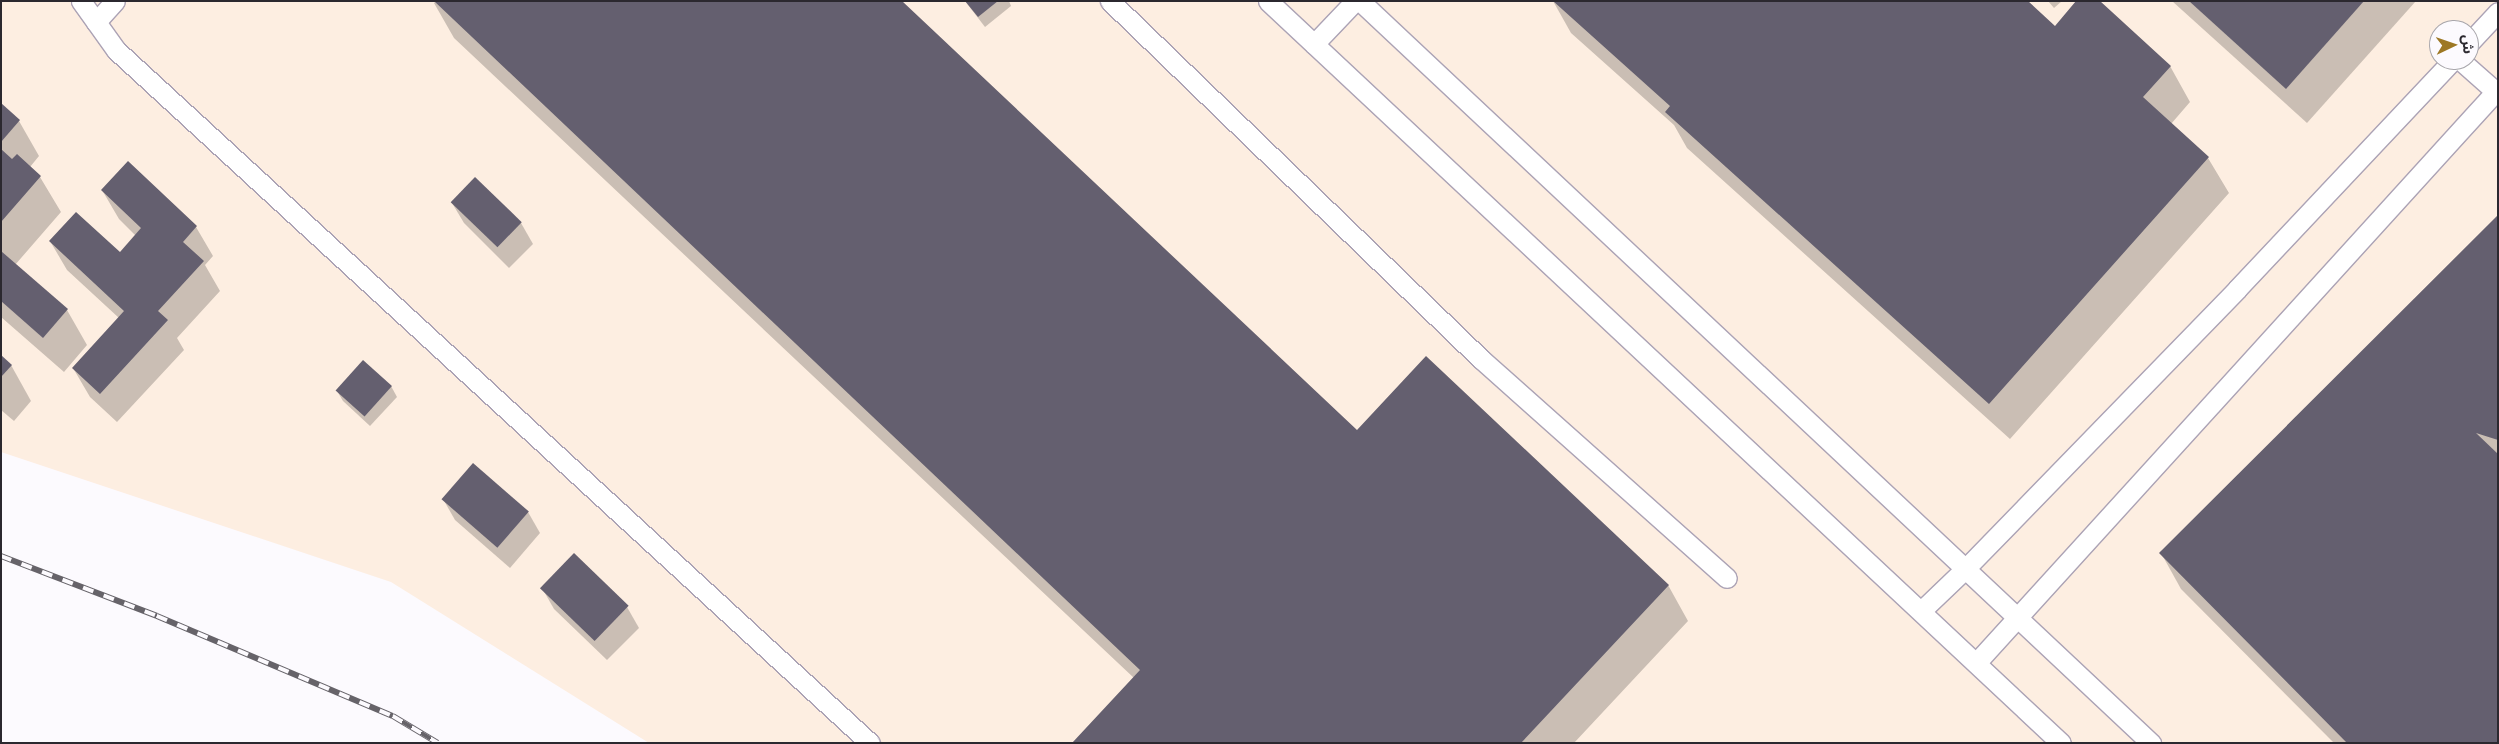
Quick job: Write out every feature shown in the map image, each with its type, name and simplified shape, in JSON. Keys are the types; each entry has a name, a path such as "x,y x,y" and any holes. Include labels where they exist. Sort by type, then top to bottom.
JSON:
{"lane":[{"path":"81,1 123,57 870,743"},
{"path":"96,22 116,1"},
{"path":"1110,1 1481,359 1728,578"},
{"path":"1268,1 2062,743"},
{"path":"1314,44 1355,1"},
{"path":"1360,1 2151,743"},
{"path":"2479,32 2498,12"},
{"path":"1921,611 1966,568 2238,289 2443,70"},
{"path":"1976,663 2016,616 2497,90 2472,70"}],"shaded area":[{"path":"1,1 2498,1 2498,743 649,743 391,582 1,452"}],"building":[{"path":"434,1 902,1 1357,430 1426,356 1669,585 1521,743 1072,743 1140,670"},
{"path":"965,1 998,1 978,17"},
{"path":"1553,1 2028,1 2055,26 2076,1 2100,1 2171,66 2143,97 2209,157 1989,404 1665,112 1670,106"},
{"path":"2189,1 2364,1 2286,89"},
{"path":"1,103 20,120 1,142"},
{"path":"1,149 12,159 17,154 41,176 1,222"},
{"path":"128,161 197,226 183,242 204,261 158,311 168,320 100,394 72,368 124,311 49,241 76,212 120,252 141,228 101,190"},
{"path":"475,177 522,222 497,247 451,202"},
{"path":"2498,215 2498,440 2476,433 2498,454 2498,743 2347,743 2159,553"},
{"path":"1,251 68,309 43,338 1,301"},
{"path":"1,355 12,365 1,377"},
{"path":"363,360 392,386 365,417 336,390"},
{"path":"473,463 529,512 497,548 442,499"},
{"path":"574,553 629,606 595,641 540,588"}],"railway":[{"path":"1,556 157,616 393,716 438,743"}]}
